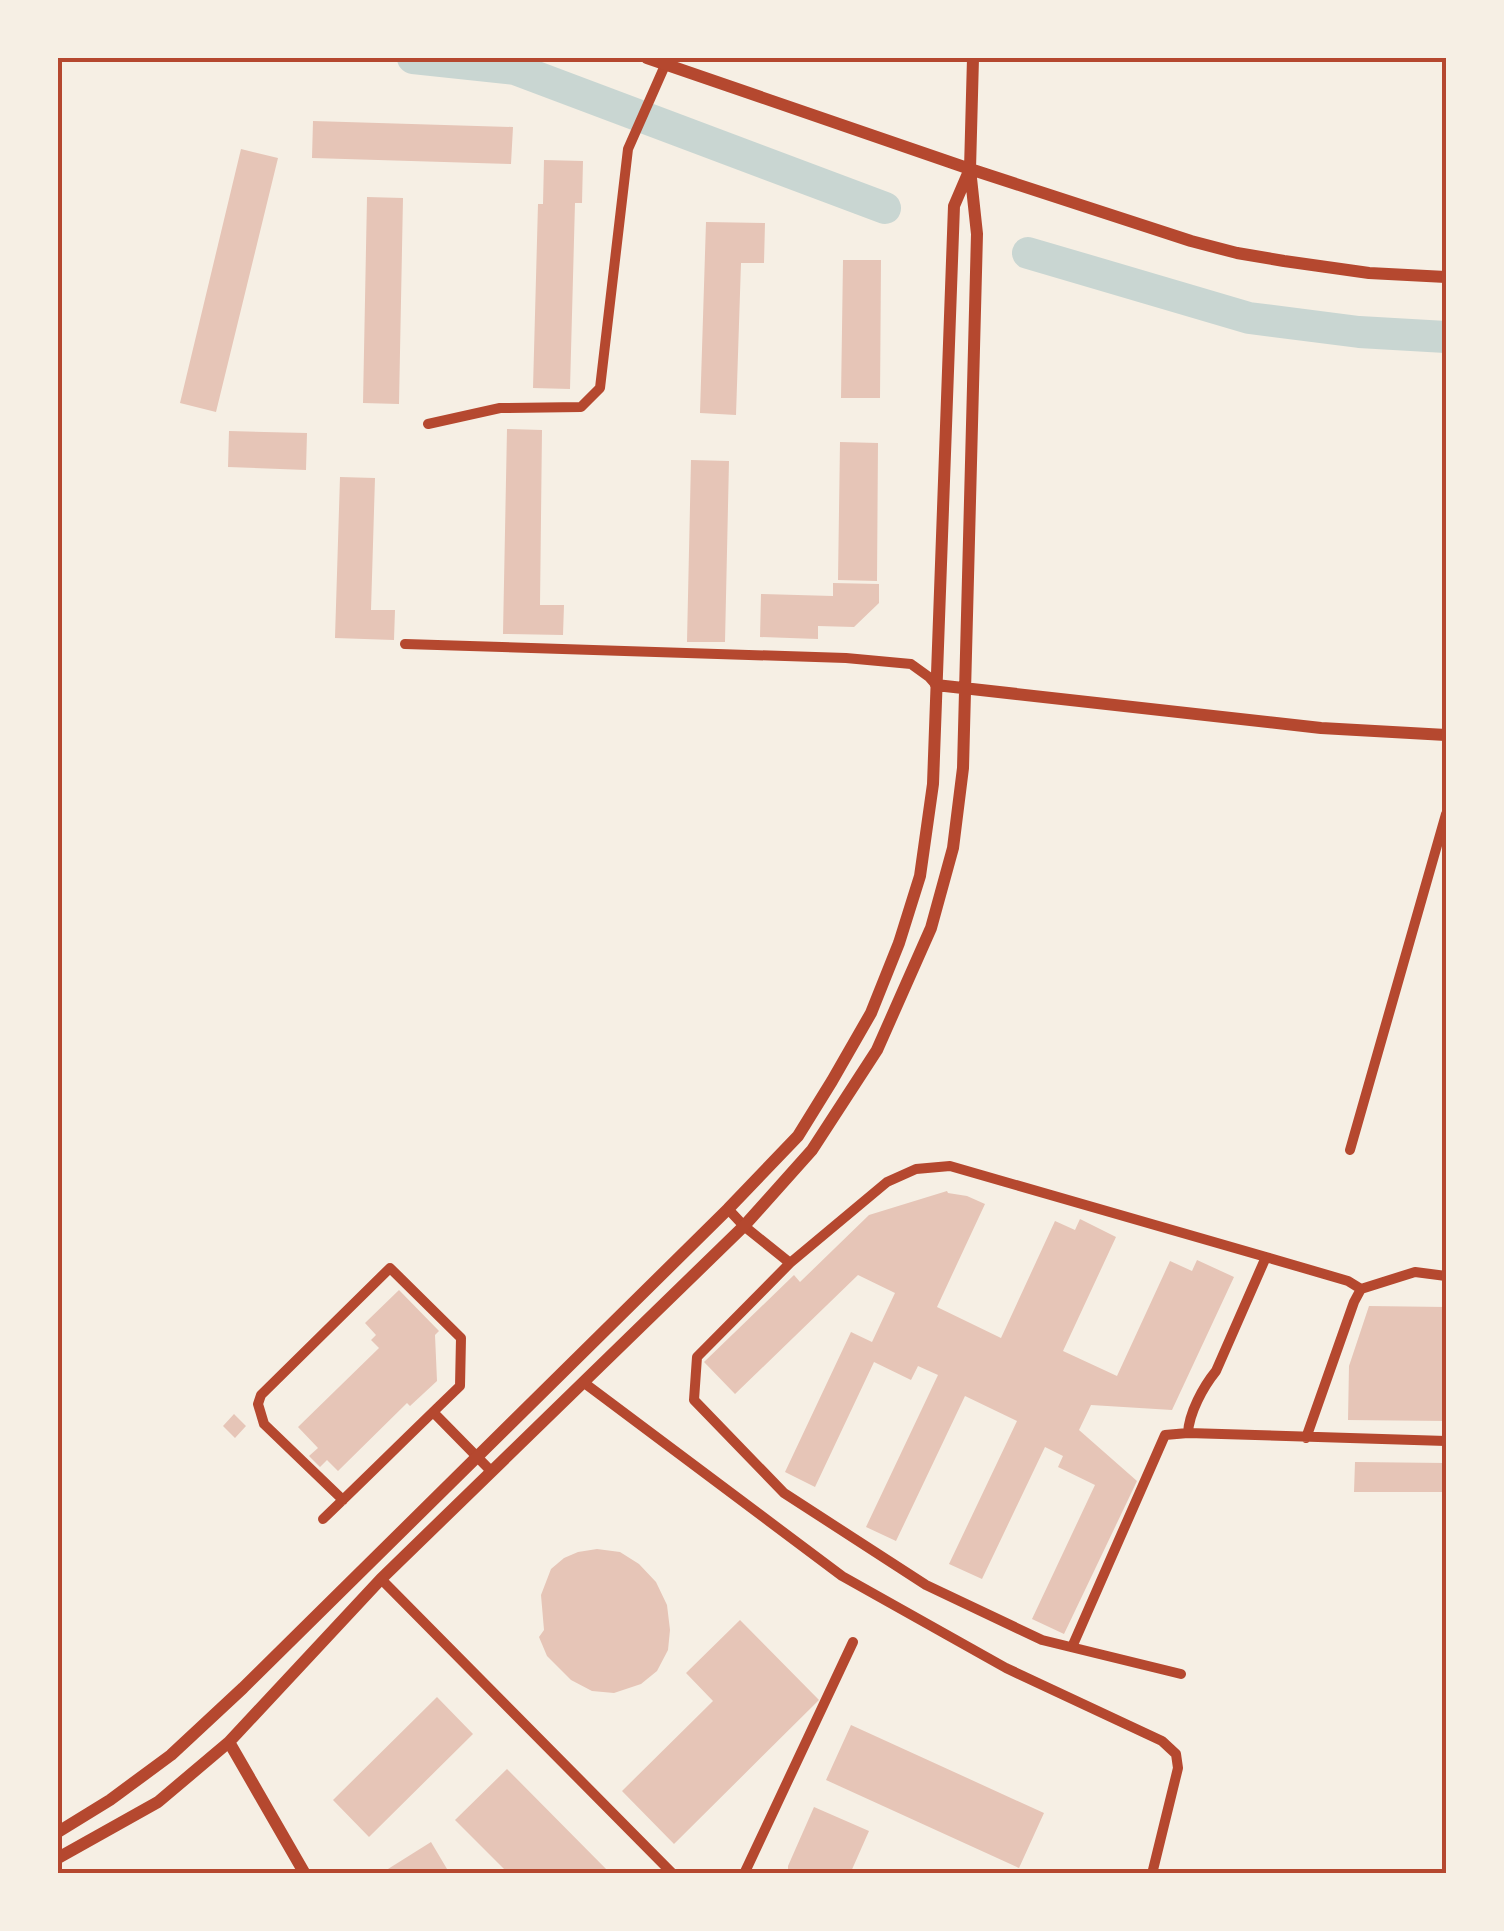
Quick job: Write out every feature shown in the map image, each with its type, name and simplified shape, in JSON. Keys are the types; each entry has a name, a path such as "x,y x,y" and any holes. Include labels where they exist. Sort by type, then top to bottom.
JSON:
{"street":[{"path":"647,58 970,168 1237,253 1369,273 1446,277"},
{"path":"58,1858 158,1802 229,1742 381,1580 744,1226 812,1150 877,1050 931,928 953,848 963,768 978,234 970,168 973,58"},
{"path":"428,424 500,408 581,407 600,388 628,149 666,63"},
{"path":"58,1832 171,1755 728,1209 798,1136 872,1013 900,943 920,876 930,803 954,206 970,168"},
{"path":"405,644 846,658 911,664 936,685 1320,728 1446,734"},
{"path":"1350,1150 1446,814"},
{"path":"1181,1674 1042,1640 926,1586 784,1493 694,1400 697,1357 790,1263 887,1182 916,1169 950,1166 1266,1257 1361,1289"},
{"path":"728,1209 790,1263"},
{"path":"1188,1434 1188,1424 1266,1257"},
{"path":"324,1520 460,1386 461,1338 390,1268 262,1394 258,1404 264,1424 343,1500"},
{"path":"1306,1438 1361,1289 1416,1272 1446,1276"},
{"path":"583,1382 842,1576 990,1660 1162,1741 1176,1754 1178,1768 1152,1874"},
{"path":"432,1412 491,1471"},
{"path":"1072,1647 1164,1435 1446,1441"},
{"path":"381,1580 673,1874"},
{"path":"744,1874 852,1642"},
{"path":"229,1742 306,1874"}],"building":[{"path":"313,121 513,127 511,164 312,158"},
{"path":"241,149 278,158 216,412 180,403"},
{"path":"544,160 583,161 582,203 575,203 570,389 533,388 538,204 543,204"},
{"path":"367,197 403,198 399,404 363,403"},
{"path":"706,222 765,223 764,263 741,263 736,415 700,413"},
{"path":"843,260 881,260 880,398 841,398"},
{"path":"507,429 542,430 540,605 564,605 563,635 503,634"},
{"path":"229,431 307,433 306,470 228,467"},
{"path":"840,442 878,443 877,581 838,580"},
{"path":"691,460 729,461 725,642 687,642"},
{"path":"340,477 375,478 371,610 395,610 394,640 335,638"},
{"path":"833,583 879,584 879,603 854,627 818,626 818,639 760,637 761,594 833,596"},
{"path":"947,1191 985,1204 937,1307 1001,1338 1055,1221 1075,1230 1080,1219 1116,1237 1063,1351 1117,1376 1170,1261 1192,1271 1197,1260 1234,1277 1172,1410 1091,1405 1079,1430 1137,1481 1064,1634 1032,1619 1095,1485 1058,1467 1063,1456 1045,1447 982,1579 949,1564 1017,1421 965,1396 896,1541 866,1527 938,1375 918,1366 911,1380 874,1362 815,1487 785,1472 851,1332 872,1342 895,1293 858,1275 735,1394 704,1362 794,1275 800,1282 869,1215"},
{"path":"399,1290 439,1331 435,1335 437,1381 410,1406 407,1403 338,1471 327,1460 320,1467 309,1456 318,1448 298,1427 379,1348 371,1340 376,1335 365,1323"},
{"path":"1369,1306 1446,1307 1446,1421 1348,1420 1349,1366"},
{"path":"234,1414 246,1426 235,1438 223,1426"},
{"path":"1355,1462 1446,1463 1446,1492 1354,1492"},
{"path":"597,1549 620,1552 656,1582 667,1605 670,1630 668,1650 657,1671 641,1684 614,1693 592,1691 571,1680 547,1656 539,1637 544,1630 541,1595 551,1569 564,1558"},
{"path":"740,1620 819,1700 674,1844 622,1791 713,1701 686,1673"},
{"path":"437,1697 473,1734 369,1837 333,1800"},
{"path":"851,1725 1044,1813 1019,1868 826,1780"},
{"path":"507,1769 611,1874 509,1874 455,1820"},
{"path":"814,1807 869,1831 850,1874 788,1874"},
{"path":"431,1842 450,1874 380,1874"}],"waterway":[{"path":"413,58 515,69 885,208"},
{"path":"1028,253 1249,318 1359,332 1446,337"}]}
